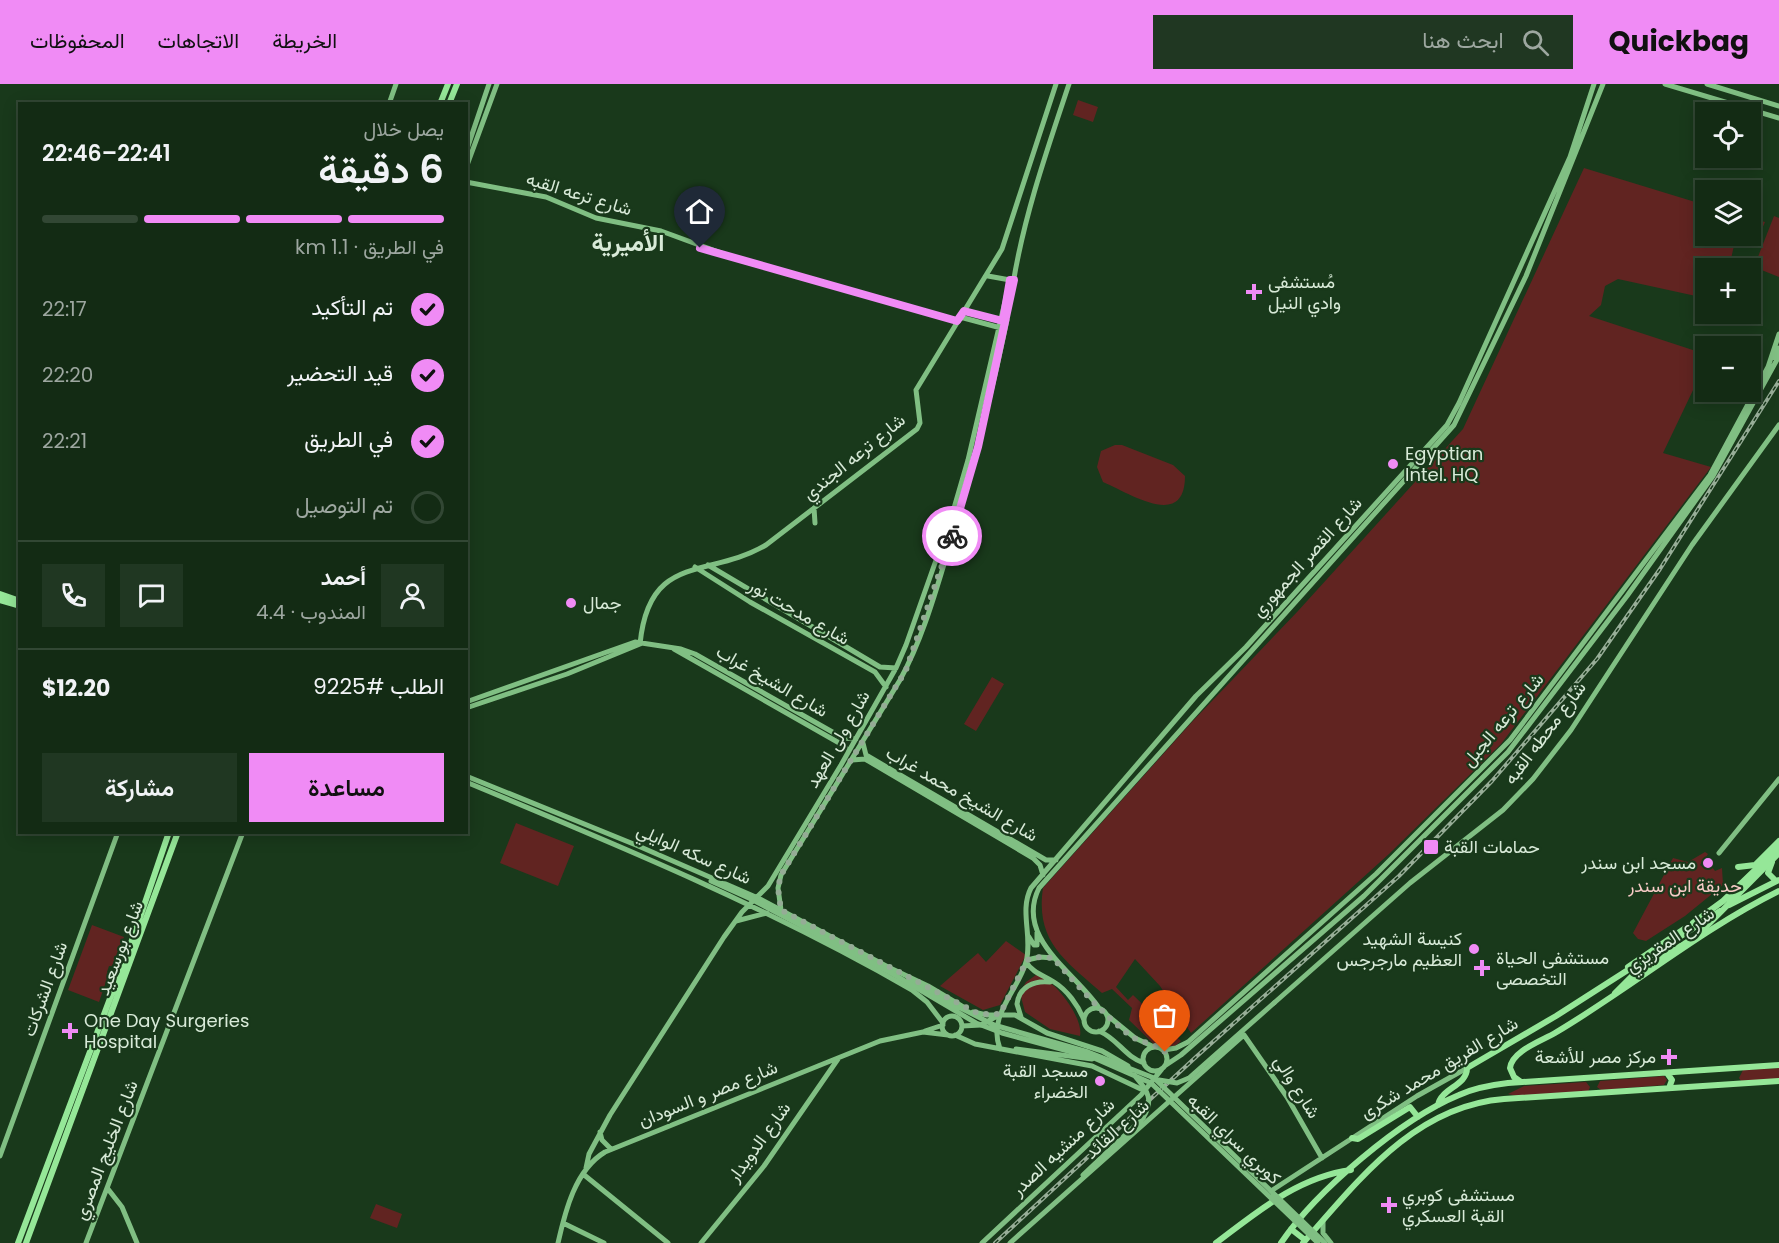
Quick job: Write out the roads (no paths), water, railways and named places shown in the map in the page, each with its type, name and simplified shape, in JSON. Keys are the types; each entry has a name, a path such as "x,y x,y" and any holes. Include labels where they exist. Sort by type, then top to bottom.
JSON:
{"main road":[{"path":"390,102 396,84"},
{"path":"441,102 448,84"},
{"path":"450,102 457,84"},
{"path":"468,146 489,84"},
{"path":"468,163 497,84"},
{"name":"شارع ترعه الجندي","path":"640,644 645,617 658,591 673,578 695,567 738,558 762,547 917,429 920,423 916,390 988,276 1002,249 1056,84"},
{"path":"955,516 976,455 1012,280 1041,168 1069,84"},
{"name":"شارع القصر الجمهوري","path":"1099,1008 1053,958 1038,930 1033,905 1039,888 1405,476 1442,431 1459,403 1568,161 1594,84"},
{"name":"شارع القصر الجمهوري","path":"1412,468 1447,434 1465,405 1526,276 1604,84"},
{"path":"1665,84 1779,118 1779,112"},
{"path":"1707,84 1779,106"},
{"path":"1762,113 1766,111 1765,102"},
{"name":"شارع ترعه القبه","path":"468,182 546,197 604,220 661,231 743,261 959,319 1004,324"},
{"path":"988,276 1012,280"},
{"path":"964,311 1004,324"},
{"name":"شارع ترعه الجبل","path":"1591,638 1710,474 1768,367 1779,334"},
{"name":"شارع ترعه الجبل","path":"1772,368 1779,349"},
{"name":"شارع ترعه الجبل","path":"1164,1067 1178,1058 1314,929 1409,846 1506,750 1713,476 1779,356"},
{"name":"شارع محطه القبه","path":"1154,1078 1173,1083 1186,1080 1410,883 1503,810 1533,779 1571,730 1692,544 1779,425"},
{"path":"815,507 815,523"},
{"name":"شارع ولى العهد","path":"600,1132 734,922 770,882 856,740 896,668 955,516"},
{"name":"شارع ولى العهد","path":"778,888 781,875 906,670 935,591 955,516"},
{"name":"شارع مدحت نور","path":"708,565 880,667 896,668"},
{"name":"شارع مدحت نور","path":"695,567 750,602 875,672 886,687"},
{"path":"0,594 18,604"},
{"path":"0,600 18,605"},
{"name":"شارع القصر الجمهوري","path":"1000,1049 996,1031 1000,1014 1026,961 1028,894 1193,700 1266,630"},
{"path":"468,701 566,668 628,642 640,644"},
{"path":"468,707 567,674 640,644"},
{"name":"شارع الشيخ غراب","path":"640,644 674,650 681,648 695,654 775,702 841,744 849,752"},
{"path":"1205,687 1207,691 1217,689"},
{"path":"1193,700 1202,699 1204,703"},
{"name":"شارع الشيخ غراب","path":"775,702 843,738 856,740"},
{"name":"شارع الشيخ محمد غراب","path":"863,742 866,755 1046,860 1056,860"},
{"name":"شارع الشيخ محمد غراب","path":"852,760 865,759 1033,858 1040,865 1043,875"},
{"name":"شارع سكه الوايلي","path":"468,777 758,898 975,1013 1000,1014 1025,1020 1047,1033 1102,1050 1128,1066"},
{"path":"1719,853 1779,778"},
{"name":"شارع سكه الوايلي","path":"468,783 629,849 750,904 912,990 932,1007 943,1024"},
{"name":"شارع الشركات","path":"0,1156 117,834"},
{"name":"شارع بورسعيد","path":"18,1243 128,953 168,834"},
{"name":"شارع بورسعيد","path":"26,1243 177,834"},
{"name":"شارع الخليج المصري","path":"86,1243 242,834"},
{"path":"1738,867 1750,867 1779,842"},
{"name":"شارع ترعه الجبل","path":"1164,1050 1182,1046 1319,935 1364,896 1409,846"},
{"path":"1624,972 1635,960 1694,923 1723,901 1779,847"},
{"name":"كوبري سراي القبه","path":"629,849 644,851 751,899 893,974 976,1023 1002,1033 1094,1058 1151,1083 1175,1103 1318,1243"},
{"path":"1758,862 1761,868 1769,866 1779,854"},
{"path":"1613,996 1632,976 1696,937 1779,854"},
{"path":"159,860 161,864 168,863"},
{"path":"1769,866 1769,875 1777,880"},
{"path":"154,873 163,877"},
{"name":"شارع المقريزي","path":"1624,972 1737,900 1777,880"},
{"path":"770,882 771,889 778,888 781,910"},
{"name":"شارع المقريزي","path":"1521,1083 1511,1071 1515,1057 1744,910 1779,891"},
{"path":"740,899 742,912"},
{"path":"1737,900 1744,910"},
{"path":"734,922 767,913"},
{"path":"1314,929 1319,935"},
{"path":"1028,935 1034,945 1037,945 1038,930"},
{"path":"1053,958 1040,957 1026,961 1034,971 1058,984 1076,1005 1090,1030 1100,1031 1114,1039 1131,1057 1144,1063 1149,1070"},
{"name":"شارع الفريق محمد شكرى","path":"1270,1191 1423,1092 1467,1068 1624,972"},
{"name":"كوبري سراي القبه","path":"906,975 939,997 994,1024 1128,1066 1154,1078 1325,1243"},
{"path":"1025,1020 1017,1004 1023,989 1040,981 1058,984"},
{"path":"1083,1020 1087,1011 1099,1008 1130,1035 1164,1050 1167,1057 1164,1067 1149,1070 1142,1082 1136,1086"},
{"path":"962,1026 985,1024 1000,1014"},
{"path":"1100,1031 1107,1024 1107,1015"},
{"path":"962,1026 955,1016 948,1017 943,1024 948,1035 956,1035 971,1043 1092,1066 1144,1091"},
{"name":"شارع مصر و السودان","path":"584,1171 611,1149 890,1037 923,1032 943,1024"},
{"path":"956,1035 962,1026"},
{"name":"شارع مصر و السودان","path":"923,1032 948,1035"},
{"name":"شارع والي","path":"1188,1083 1244,1035 1287,1097 1322,1158"},
{"path":"1144,1063 1145,1053 1154,1047"},
{"path":"1010,1050 1037,1050 1071,1058 1094,1058"},
{"name":"شارع الدويدار","path":"701,1243 764,1166 822,1078 839,1057"},
{"path":"1281,1243 1291,1229 1351,1170 1418,1117 1474,1089 1521,1083 1779,1065"},
{"name":"شارع منشيه الصدر","path":"982,1243 1144,1091 1164,1067"},
{"path":"813,1068 822,1078"},
{"path":"1438,1105 1440,1098 1465,1077 1467,1068"},
{"path":"1728,1085 1725,1076 1731,1068"},
{"path":"1077,1183 1143,1119 1149,1107 1149,1094 1132,1073"},
{"path":"1666,1073 1672,1080 1669,1088"},
{"path":"1291,1229 1306,1242 1345,1191 1415,1131 1462,1107 1496,1099 1779,1082"},
{"name":"شارع القائد","path":"1010,1243 1188,1083"},
{"path":"1352,1138 1358,1139 1410,1107 1418,1117"},
{"path":"600,1132 604,1144 611,1149"},
{"path":"558,1243 563,1223 589,1154 600,1132"},
{"path":"1216,1243 1276,1198 1299,1185 1351,1170"},
{"path":"584,1171 669,1243"},
{"path":"1335,1184 1337,1193 1345,1191"},
{"path":"108,1189 122,1207 137,1243"},
{"path":"1324,1218 1323,1233 1331,1243"},
{"path":"563,1223 604,1243"}],"railway":[{"path":"995,1243 1197,1056 1399,876 1492,781 1597,659 1660,569 1779,381"}],"place":[{"name":"مُستشفى وادي النيل","path":"1254,292"},
{"name":"Egyptian Intel. HQ","path":"1393,464"},
{"name":"جمال","path":"571,603"},
{"name":"حمامات القبة","path":"1431,847"},
{"name":"مسجد ابن سندر","path":"1708,863"},
{"name":"كنيسة الشهيد العظيم مارجرجس","path":"1474,949"},
{"name":"مستشفى الحياة التخصصى","path":"1482,968"},
{"name":"One Day Surgeries Hospital","path":"70,1031"},
{"name":"مركز مصر للأشعة","path":"1669,1057"},
{"name":"مسجد القبة الخضراء","path":"1100,1081"},
{"name":"مستشفى كوبري القبة العسكري","path":"1389,1205"}],"district":[{"name":"الأميرية","path":"628,243"}],"park label":[{"name":"حديقة ابن سندر","path":"1685,886"}]}
